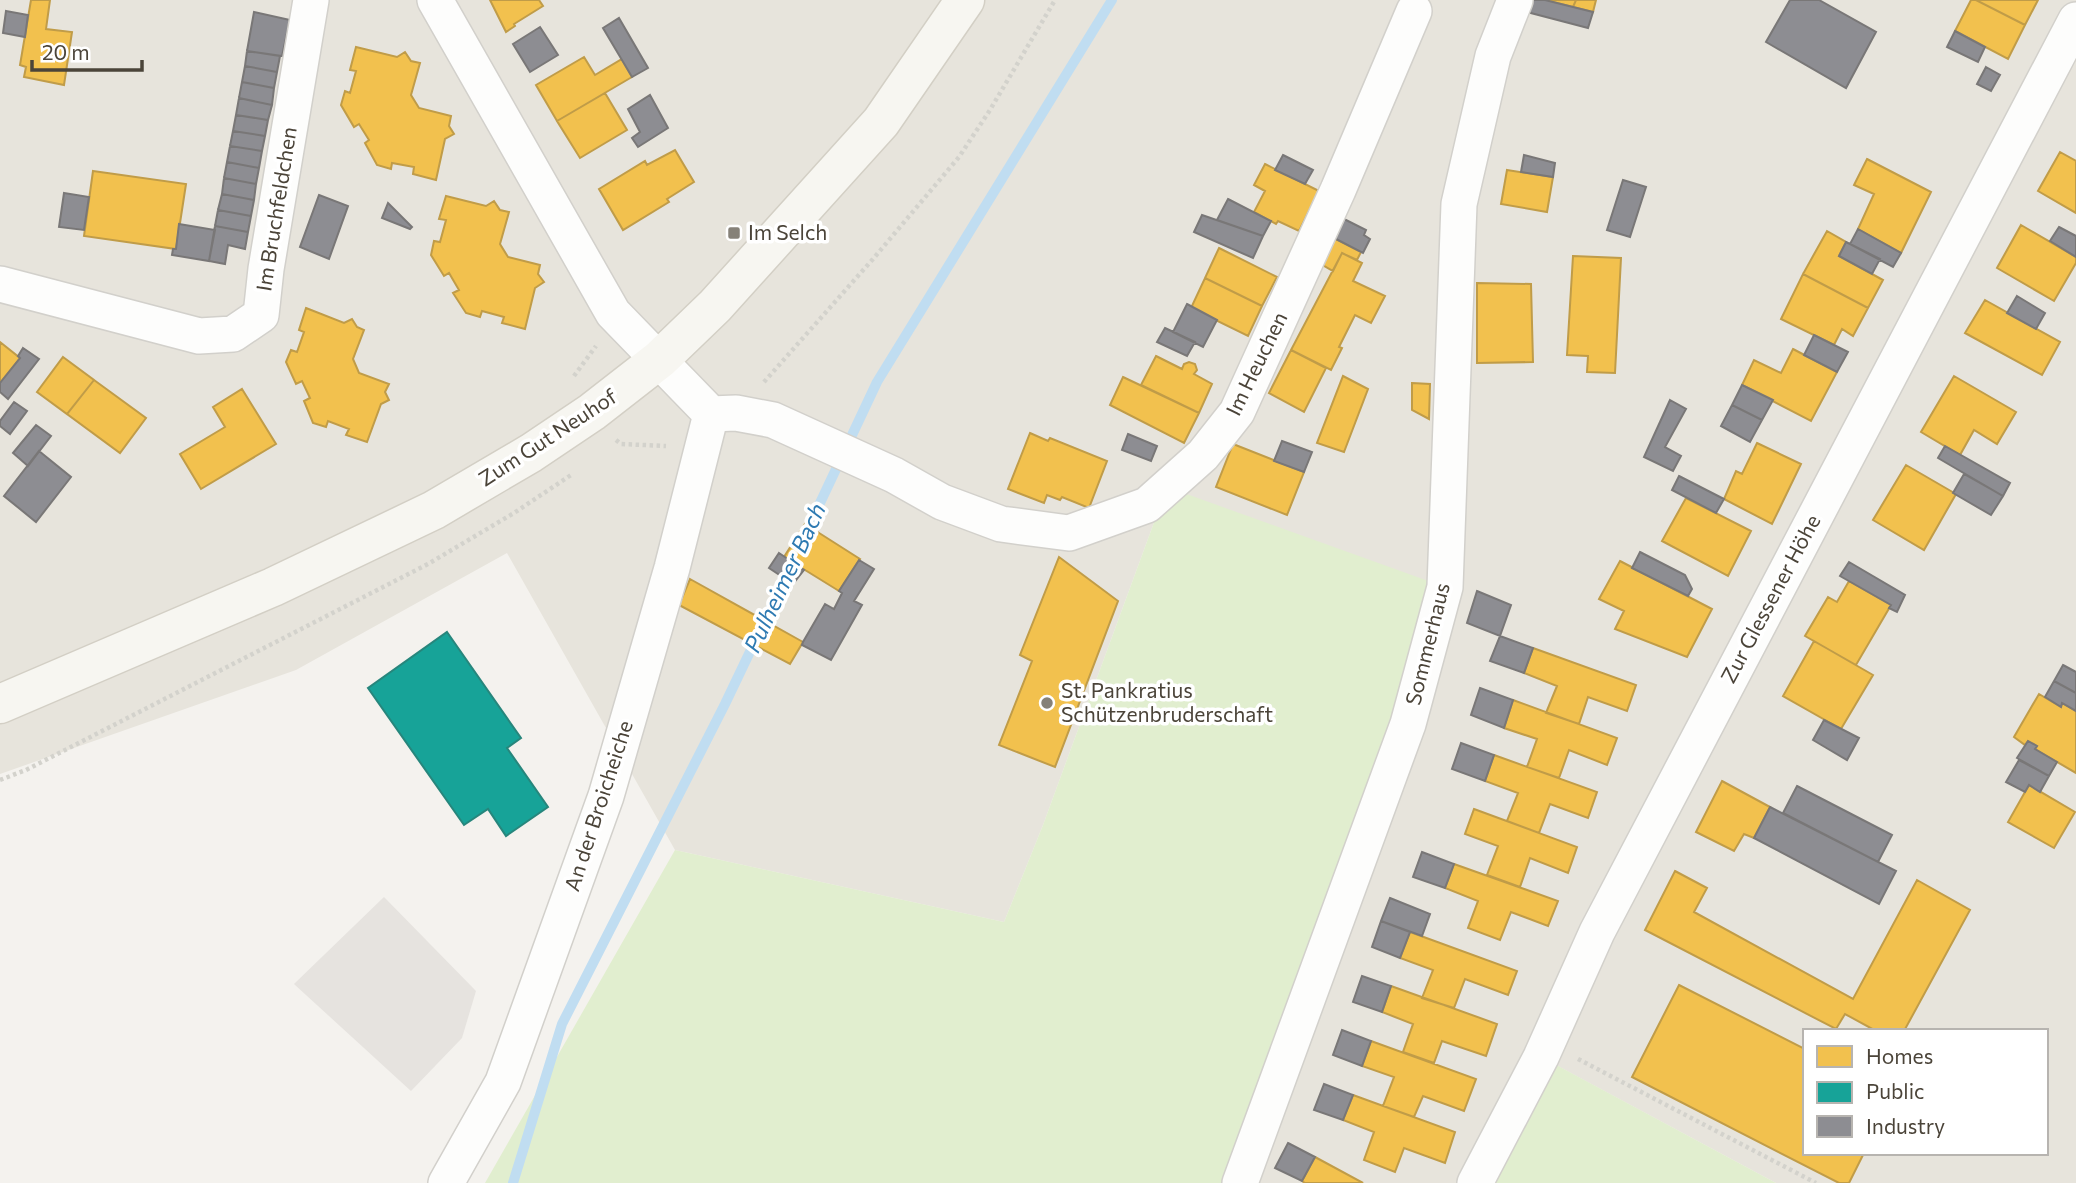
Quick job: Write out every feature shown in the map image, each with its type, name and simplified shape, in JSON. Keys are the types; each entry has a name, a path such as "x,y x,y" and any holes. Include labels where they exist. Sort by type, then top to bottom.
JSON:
{"main road":[{"name":"Zum Gut Neuhof","path":"0,704 273,587 435,510 531,453 592,412 660,359 715,306 881,122 965,0"}],"street":[{"name":"Im Bruchfeldchen","path":"0,284 199,336 233,334 261,315 266,269 311,0"},
{"path":"435,0 614,313 660,359 724,414"},
{"name":"Sommerhaus","path":"1240,1183 1408,724 1445,587 1460,204 1493,55 1515,0"},
{"name":"Im Heuchen","path":"724,414 773,420 894,475 942,502 1002,524 1069,533 1147,505 1203,455 1237,411 1338,190 1414,11"},
{"name":"Zur Glessener Höhe","path":"1475,1183 1547,1042 1603,920 2076,20"},
{"name":"An der Broicheiche","path":"446,1183 503,1082 606,796 704,448 724,414"}],"path":[{"path":"724,414 873,259 959,157 1055,0"},
{"path":"592,412 609,434 621,444 704,448"},
{"path":"1547,1042 1816,1183"}],"shaded area":[{"path":"0,0 2076,0 2076,1183 1776,1183 1541,1057 1475,1183 1240,1183 1167,487 1043,825 1004,922 675,850 507,553 296,670 0,774"},
{"path":"384,897 476,991 462,1038 411,1091 294,984"}],"green space":[{"path":"1167,487 1445,587 1240,1183 485,1183 675,850 1004,922 1043,825"},
{"path":"1547,1060 1776,1183 1484,1183"}],"building: Homes":[{"path":"31,0 50,0 46,29 72,32 64,85 24,77 26,67 20,65"},
{"path":"490,0 539,0 543,6 506,32"},
{"path":"1545,0 1576,0 1573,7"},
{"path":"1576,0 1596,0 1593,12 1573,7"},
{"path":"1971,0 1976,0 2025,25 2008,59 1955,31"},
{"path":"1976,0 2038,0 2025,25"},
{"path":"356,47 397,57 405,52 411,61 420,63 411,95 419,108 451,116 449,126 454,134 445,139 436,180 413,174 414,167 392,163 391,169 377,165 365,143 369,140 359,124 354,127 341,105 345,91 350,93 356,71 350,70"},
{"path":"584,57 595,75 622,59 632,77 557,121 536,85"},
{"path":"605,93 627,130 580,158 557,121"},
{"path":"675,150 694,182 667,199 669,202 623,230 599,189 645,161 647,165"},
{"path":"2060,152 2076,161 2076,213 2038,191"},
{"path":"1867,159 1931,192 1901,253 1858,229 1874,194 1854,185"},
{"path":"1265,164 1319,191 1299,231 1278,221 1276,224 1254,212 1265,191 1254,185"},
{"path":"1507,170 1553,177 1547,212 1501,204"},
{"path":"93,171 186,184 176,249 84,236"},
{"path":"446,196 486,206 494,201 500,210 509,212 500,244 508,257 540,265 538,274 544,282 535,288 525,329 502,323 504,317 482,311 480,317 466,313 453,293 459,290 449,273 444,276 431,255 434,241 440,242 446,220 439,219"},
{"path":"2021,225 2076,257 2076,263 2054,301 1997,268"},
{"path":"1827,231 1846,242 1839,256 1883,280 1868,308 1803,274"},
{"path":"1334,238 1361,252 1357,260 1342,253 1333,271 1321,264"},
{"path":"1219,248 1277,277 1262,306 1205,278"},
{"path":"1342,253 1362,263 1353,281 1385,296 1371,323 1355,315 1331,370 1291,350"},
{"path":"1573,256 1621,258 1615,373 1587,372 1588,356 1567,355"},
{"path":"1803,274 1868,308 1853,336 1842,329 1834,345 1781,319"},
{"path":"1205,278 1262,306 1248,336 1191,308"},
{"path":"1477,283 1531,284 1533,362 1477,363"},
{"path":"1985,300 2060,342 2042,375 1965,333"},
{"path":"306,308 344,323 352,319 357,327 364,330 353,359 359,373 389,384 385,392 389,400 381,404 367,442 346,435 349,429 328,421 326,427 313,423 304,401 310,398 302,381 296,384 286,362 291,350 297,352 304,332 299,330"},
{"path":"0,342 20,358 0,383"},
{"path":"1793,349 1837,372 1811,421 1742,385 1754,360 1781,373"},
{"path":"1291,350 1326,368 1304,412 1269,393"},
{"path":"1156,356 1182,369 1184,364 1189,362 1195,364 1197,370 1194,374 1212,384 1199,413 1141,385"},
{"path":"63,357 94,380 67,414 37,392"},
{"path":"1343,376 1368,389 1344,452 1317,443"},
{"path":"1954,376 2016,412 1997,444 1974,430 1960,455 1921,432"},
{"path":"1123,377 1199,413 1184,443 1110,405"},
{"path":"94,380 146,418 120,453 67,414"},
{"path":"1412,383 1430,384 1429,419 1412,410"},
{"path":"242,389 276,444 201,489 180,454 225,427 213,407"},
{"path":"1030,433 1048,441 1050,438 1107,461 1089,508 1062,497 1060,500 1047,495 1044,503 1008,489"},
{"path":"1757,443 1801,464 1772,524 1724,499 1736,471 1742,474"},
{"path":"1233,444 1304,472 1287,515 1216,487"},
{"path":"1906,465 1956,494 1924,550 1873,520"},
{"path":"1686,498 1751,531 1728,576 1662,541"},
{"path":"805,524 860,559 839,591 784,557"},
{"name":"St. Pankratius Schützenbruderschaft","path":"1059,557 1118,601 1055,767 999,745 1032,661 1020,655"},
{"path":"1620,561 1712,609 1687,657 1615,629 1624,611 1599,599"},
{"path":"690,579 803,642 790,664 679,605"},
{"path":"1849,581 1891,605 1856,665 1805,636 1828,597 1837,602"},
{"path":"1814,641 1873,675 1841,729 1783,696"},
{"path":"1533,648 1636,685 1627,711 1588,697 1579,724 1546,713 1557,686 1524,673"},
{"path":"2039,694 2061,707 2062,703 2076,711 2076,773 2035,749 2037,746 2028,741 2025,745 2014,737"},
{"path":"1513,700 1617,738 1607,765 1569,750 1559,778 1527,767 1537,739 1504,728"},
{"path":"1494,755 1597,792 1588,818 1550,804 1539,833 1507,821 1518,793 1485,781"},
{"path":"1722,781 1770,807 1754,838 1744,834 1734,851 1696,832"},
{"path":"2029,785 2075,812 2054,848 2008,822"},
{"path":"1474,809 1577,847 1568,873 1530,858 1520,887 1487,875 1498,846 1465,834"},
{"path":"1454,864 1558,901 1548,926 1511,912 1500,940 1468,928 1478,901 1445,888"},
{"path":"1675,871 1707,888 1694,912 1853,999 1917,880 1970,910 1905,1029 1872,1029 1845,1014 1836,1029 1645,930"},
{"path":"1410,932 1517,971 1508,995 1465,979 1454,1008 1422,998 1433,970 1400,958"},
{"path":"1679,985 1803,1048 1803,1155 1863,1155 1849,1183 1839,1183 1632,1077"},
{"path":"1391,986 1497,1024 1486,1056 1442,1041 1434,1063 1403,1052 1413,1024 1382,1012"},
{"path":"1371,1041 1476,1079 1464,1111 1423,1096 1414,1117 1383,1106 1394,1077 1362,1066"},
{"path":"1353,1095 1455,1132 1445,1163 1404,1148 1395,1172 1364,1160 1374,1132 1343,1120"},
{"path":"1315,1157 1363,1183 1305,1183 1302,1181"}],"building: Public":[{"path":"447,632 521,738 507,748 548,807 506,836 488,809 464,825 368,688"}],"building: Industry":[{"path":"1532,0 1545,0 1593,12 1588,28 1527,12"},
{"path":"1790,0 1819,0 1876,32 1846,88 1766,42"},
{"path":"6,11 28,15 25,37 3,33"},
{"path":"254,12 290,20 282,56 247,51"},
{"path":"619,18 648,68 632,77 603,28"},
{"path":"540,27 558,55 530,72 513,44"},
{"path":"1955,31 1985,47 1978,62 1947,47"},
{"path":"247,51 280,56 277,72 245,66"},
{"path":"245,66 277,72 274,88 242,82"},
{"path":"1986,67 2000,75 1991,91 1977,84"},
{"path":"242,82 274,88 272,105 239,98"},
{"path":"650,95 668,128 638,147 632,138 640,132 628,109"},
{"path":"239,98 272,105 268,120 236,115"},
{"path":"236,115 268,120 265,136 233,131"},
{"path":"233,131 265,136 262,151 230,146"},
{"path":"230,146 262,151 259,168 227,162"},
{"path":"1283,155 1313,170 1305,184 1275,170"},
{"path":"1524,155 1555,163 1553,177 1521,172"},
{"path":"227,162 259,168 256,184 224,178"},
{"path":"224,178 256,184 254,200 222,194"},
{"path":"1623,180 1646,187 1630,237 1607,230"},
{"path":"64,193 89,197 84,230 59,227"},
{"path":"222,194 254,200 251,216 218,210"},
{"path":"319,195 348,206 329,259 300,247"},
{"path":"1228,199 1271,221 1263,236 1217,220"},
{"path":"388,203 412,227 410,229 382,218"},
{"path":"218,210 251,216 248,232 215,226"},
{"path":"1202,215 1263,236 1253,258 1194,232"},
{"path":"1344,219 1366,230 1364,235 1370,239 1363,253 1334,238"},
{"path":"179,224 215,230 209,261 172,255 173,249 176,249"},
{"path":"215,226 248,232 245,249 228,245 225,264 209,261"},
{"path":"2059,227 2076,236 2076,257 2050,241"},
{"path":"1858,229 1901,253 1893,267 1850,244"},
{"path":"1846,242 1880,259 1872,274 1839,256"},
{"path":"2017,296 2045,313 2036,329 2007,313"},
{"path":"1187,304 1217,320 1203,347 1173,332"},
{"path":"1165,328 1195,342 1187,356 1157,342"},
{"path":"1814,335 1848,352 1837,372 1804,355"},
{"path":"23,348 39,359 8,399 0,392 0,383 20,358 18,356"},
{"path":"1742,385 1773,400 1762,420 1732,405"},
{"path":"1670,400 1686,409 1665,447 1681,456 1673,471 1644,457"},
{"path":"14,402 27,411 10,434 0,426 0,421"},
{"path":"1732,405 1762,420 1750,442 1721,426"},
{"path":"36,425 51,436 28,466 13,453"},
{"path":"1128,434 1157,446 1151,461 1122,450"},
{"path":"1282,441 1312,452 1304,472 1274,461"},
{"path":"1945,446 2010,483 2003,496 1938,458"},
{"path":"39,451 71,477 36,522 4,496"},
{"path":"1964,474 2003,496 1991,515 1953,493"},
{"path":"1679,476 1724,499 1716,513 1672,490"},
{"path":"1640,552 1685,575 1692,589 1688,596 1632,568"},
{"path":"779,553 804,570 793,584 769,568"},
{"path":"859,560 874,569 854,601 862,605 831,660 802,645 825,604 834,609 842,593 839,591"},
{"path":"1849,562 1905,595 1897,612 1889,608 1891,605 1840,576"},
{"path":"1477,591 1511,605 1500,636 1467,623"},
{"path":"1500,636 1533,648 1524,673 1490,661"},
{"path":"2063,665 2076,672 2076,693 2054,681"},
{"path":"2054,681 2076,693 2076,711 2062,703 2061,707 2045,697"},
{"path":"1480,688 1513,700 1504,728 1471,715"},
{"path":"1824,720 1859,738 1847,760 1813,740"},
{"path":"2028,741 2037,746 2035,749 2057,762 2049,776 2017,758"},
{"path":"1461,743 1494,755 1485,781 1452,769"},
{"path":"2019,760 2049,776 2040,792 2029,785 2025,792 2006,782"},
{"path":"1797,786 1892,835 1878,862 1783,813"},
{"path":"1770,807 1896,871 1879,904 1754,838"},
{"path":"1422,852 1454,864 1445,888 1413,877"},
{"path":"1390,898 1430,914 1422,936 1381,921"},
{"path":"1381,921 1410,932 1400,958 1372,947"},
{"path":"1362,976 1391,986 1382,1012 1353,1002"},
{"path":"1342,1030 1371,1041 1362,1066 1333,1055"},
{"path":"1324,1084 1353,1095 1343,1120 1314,1110"},
{"path":"1288,1143 1315,1157 1302,1181 1275,1168"}],"waterway":[{"name":"Pulheimer Bach","path":"804,537 877,382 1112,0"},
{"name":"Pulheimer Bach","path":"513,1183 562,1024 725,704 790,568"}],"place":[{"name":"Im Selch","path":"734,233"},
{"name":"St. Pankratius Schützenbruderschaft","path":"1047,703"}]}
